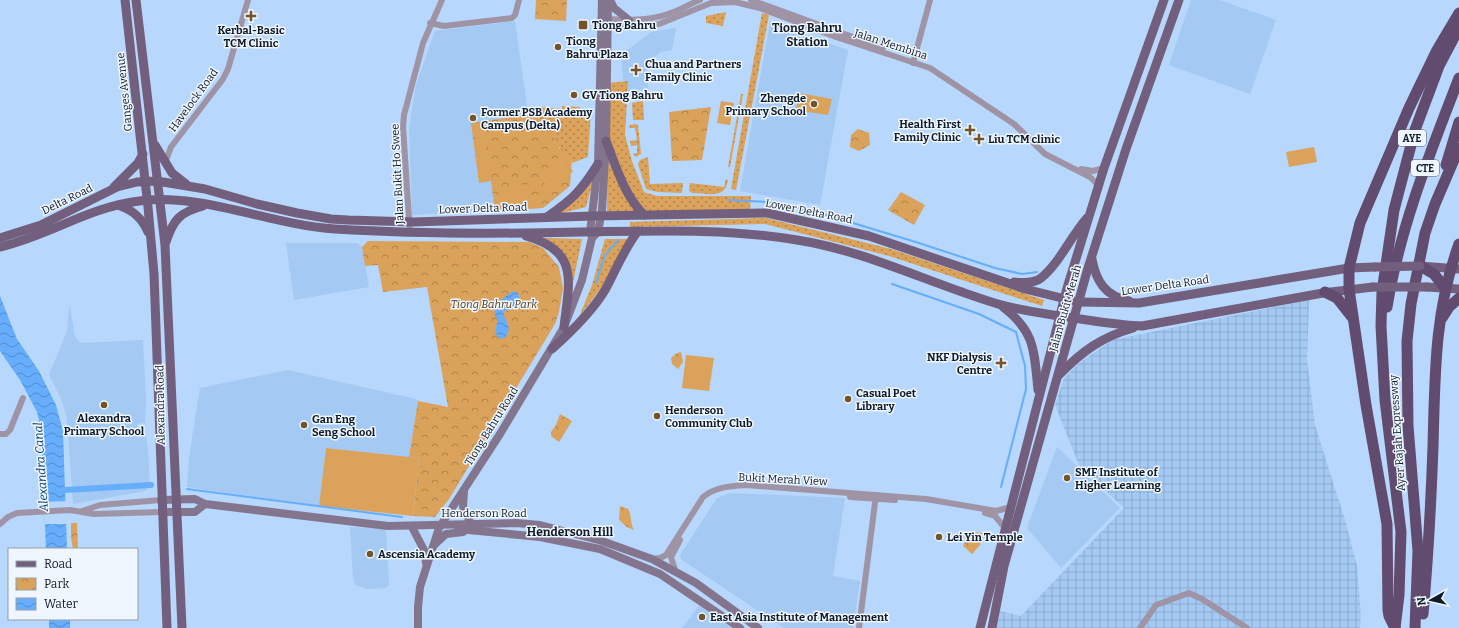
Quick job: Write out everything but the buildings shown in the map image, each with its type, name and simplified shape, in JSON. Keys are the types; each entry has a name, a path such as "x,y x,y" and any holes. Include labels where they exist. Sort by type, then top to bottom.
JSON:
{"highway":[{"name":"AYE","path":"1349,268 1360,223 1409,108 1437,50 1459,13"},
{"name":"Ayer Rajah Expressway","path":"1395,628 1399,595 1401,532 1385,400 1381,326 1382,292 1394,210 1414,130 1439,66 1459,28"},
{"name":"Ayer Rajah Expressway","path":"1381,326 1415,194 1459,78"},
{"name":"CTE","path":"1435,204 1459,122"},
{"name":"Ayer Rajah Expressway","path":"1415,628 1418,550 1408,426 1407,341 1420,255 1435,204 1459,148"},
{"path":"1420,628 1430,535 1438,326 1445,288 1454,269 1459,244"},
{"path":"1425,267 1434,274 1445,288"},
{"path":"1349,268 1349,288 1353,319 1366,405 1387,524 1388,610 1389,616 1395,628"},
{"path":"1323,293 1337,298 1346,307 1353,319"},
{"path":"1438,326 1449,307 1459,298"}],"main road":[{"name":"Ganges Avenue","path":"125,0 145,182"},
{"name":"Ganges Avenue","path":"136,0 157,181"},
{"name":"Tiong Bahru Road","path":"418,628 419,596 426,566 441,526 490,451 552,349 564,327 582,280 597,216 606,141 604,23 602,0"},
{"path":"609,0 614,8 629,20"},
{"name":"Tiong Bahru Road","path":"597,216 604,23 609,0"},
{"name":"Jalan Bukit Merah","path":"980,628 1064,299 1104,168 1164,0"},
{"name":"Jalan Bukit Merah","path":"992,628 1004,566 1078,302 1126,149 1179,0"},
{"path":"152,140 165,165 172,174 187,185"},
{"path":"606,141 626,192 636,207 644,215"},
{"path":"107,192 130,172 143,154"},
{"path":"547,217 574,197 584,186 598,164"},
{"name":"Lower Delta Road","path":"145,182 157,181 187,185 257,204 331,219 410,222 547,217 767,213 869,236 1025,289 1078,302 1139,302 1349,268 1375,266 1454,269"},
{"name":"Alexandra Road","path":"157,181 165,245 182,628"},
{"name":"Alexandra Road","path":"145,182 155,294 161,500 167,628"},
{"name":"Delta Road","path":"0,238 41,225 107,192 125,185 145,182"},
{"path":"147,200 188,201 281,222 330,229 410,233 593,234 697,231 758,234 800,240 836,249 912,273 998,304 1039,314 1074,318 1104,324 1142,326"},
{"name":"Delta Road","path":"0,247 37,235 97,210 147,200"},
{"path":"118,205 134,212 143,222 151,239"},
{"path":"165,245 171,226 179,216 192,209 206,205"},
{"path":"1007,282 1028,282 1041,278 1052,266 1090,214"},
{"path":"552,349 591,309 604,291 629,244 638,232"},
{"path":"516,233 548,244 562,256 569,277 564,327"},
{"path":"1092,257 1096,277 1105,289 1126,300 1139,302"},
{"path":"1058,377 1070,364 1098,342 1113,334 1142,326 1349,288 1427,287 1459,289"},
{"path":"998,304 1015,316 1028,333 1034,356 1038,396"},
{"path":"464,489 463,507 471,524"},
{"name":"Henderson Road","path":"161,500 195,498 205,504 413,528 516,522 540,525 602,541 652,559 675,570 719,599 758,628"},
{"path":"162,512 195,512 205,504"},
{"name":"Henderson Road","path":"401,526 441,526 540,537 600,549 660,574 740,628"},
{"path":"413,528 424,550 426,566"},
{"path":"434,544 446,534 492,532"}],"street":[{"name":"Havelock Road","path":"165,165 171,147 207,102 228,69 248,0"},
{"name":"Jalan Bukit Ho Swee","path":"410,233 404,123 411,84 430,23 442,0"},
{"path":"430,23 444,26 512,18 516,15 519,0"},
{"path":"604,23 668,15 700,0"},
{"path":"914,60 930,0"},
{"name":"Jalan Membina","path":"604,23 659,24 711,3 754,3 914,60 930,68 961,87 1014,124 1044,154 1090,176 1099,186"},
{"name":"Jalan Membina","path":"914,60 932,64 992,104 1016,122 1046,151 1084,170 1097,171 1104,168"},
{"path":"0,434 6,434 10,430 23,398"},
{"name":"Bukit Merah View","path":"652,559 660,558 666,555 703,497 719,489 746,485 878,497 951,506 990,514 1000,520 1005,528"},
{"name":"Bukit Merah View","path":"675,570 671,557 684,531 705,500 717,493 746,489 926,499 1000,511 1011,507"},
{"path":"860,628 878,497"},
{"path":"82,511 100,505 161,500"},
{"path":"0,524 12,514 70,510 94,514 162,512"},
{"path":"1140,628 1156,605 1189,593 1202,599 1247,628"}],"shaded area":[{"path":"1191,0 1220,0 1276,20 1250,94 1169,65"},
{"name":"Former PSB Academy Campus (Delta)","path":"515,21 528,114 572,163 570,186 543,208 412,215 409,128 416,85 435,31"},
{"path":"770,22 848,50 820,205 740,191"},
{"path":"676,28 672,50 661,52 646,63 648,89 624,91 621,55 651,32"},
{"path":"286,243 358,243 362,247 369,287 294,300"},
{"path":"1309,300 1307,360 1315,425 1345,520 1357,566 1361,616 1360,628 997,628 1000,611 1021,616 1124,508 1079,465 1055,405 1064,378 1078,364 1112,340"},
{"name":"Alexandra Primary School","path":"69,307 75,336 80,343 143,340 146,401 145,423 137,424 137,430 145,430 148,450 150,485 145,491 73,504 67,419 62,401 49,375 67,331"},
{"name":"Gan Eng Seng School","path":"288,370 416,399 418,401 409,457 326,448 319,506 187,487 189,457 200,388"},
{"name":"SMF Institute of Higher Learning","path":"1057,447 1120,508 1061,568 1027,528"},
{"path":"731,493 845,498 833,576 860,581 853,628 784,628 682,560 680,555 717,498"},
{"name":"Ascensia Academy","path":"350,527 386,529 389,585 386,588 367,589 356,585 353,579"},
{"name":"East Asia Institute of Management","path":"699,606 731,628 682,628"}],"green space":[{"path":"536,0 567,0 566,21 535,19"},
{"path":"726,12 723,26 706,23 706,16"},
{"path":"762,13 769,15 736,190 731,189"},
{"path":"628,81 625,135 632,161 644,192 657,196 751,196 750,210 607,214 608,83"},
{"name":"Zhengde Primary School","path":"799,93 832,99 828,115 796,110"},
{"path":"741,94 743,94 730,167 728,167"},
{"path":"643,101 644,120 633,120 632,103"},
{"path":"721,101 734,103 730,125 717,123"},
{"path":"562,106 580,107 580,110 591,111 588,157 572,163 571,156 563,155 550,128 535,123 534,114 528,114 527,109 540,107 562,109"},
{"path":"711,107 702,160 672,161 669,112"},
{"path":"534,114 535,123 550,121 550,128 554,129 554,138 560,139 559,149 564,149 563,155 572,155 570,186 543,208 495,211 491,181 479,183 471,123"},
{"path":"484,125 487,150 477,152 473,126"},
{"path":"630,125 638,125 641,154 636,157 633,154 637,153 637,145 631,146 630,141 637,140 635,128 629,128"},
{"path":"858,129 869,133 870,145 859,151 850,147 851,135"},
{"path":"1314,147 1317,162 1289,167 1286,152"},
{"path":"488,153 492,179 481,181 476,155"},
{"path":"648,157 650,184 683,183 682,193 658,192 646,189 638,164 640,160"},
{"path":"560,159 573,171 554,192 541,180"},
{"path":"594,177 586,207 558,214 569,206 587,188"},
{"path":"726,179 728,180 726,186 720,193 692,193 689,191 690,183 724,187"},
{"path":"528,184 530,202 500,206 498,188"},
{"path":"901,192 925,205 914,225 888,210"},
{"path":"766,218 891,249 1044,300 1042,306 889,256 765,224 630,227 630,222"},
{"path":"544,238 582,239 568,307 565,262"},
{"path":"605,239 628,239 601,288 579,317 592,285"},
{"name":"Tiong Bahru Park","path":"368,241 529,242 543,248 559,267 563,288 559,312 555,324 449,499 435,517 413,516 419,458 409,457 418,401 448,407 427,287 383,292 378,265 365,266 362,247"},
{"path":"681,352 683,362 678,369 672,364 671,358 677,353"},
{"path":"686,355 714,358 709,391 682,388"},
{"path":"560,414 572,421 559,442 551,436 551,432 556,425"},
{"path":"326,448 419,458 413,516 319,506"},
{"path":"620,506 628,509 634,530 627,527 619,520"},
{"path":"71,523 77,523 78,548 73,548"},
{"path":"971,532 983,533 980,545 972,554 963,546"}],"water":[{"path":"513,291 518,293 520,303 518,308 503,311 509,329 506,337 500,339 496,335 498,320 495,315 494,305"},
{"name":"Alexandra Canal","path":"0,296 17,339 39,371 56,405 63,431 67,548 46,548 41,428 37,412 20,380 0,351"},
{"path":"49,620 70,620 70,628 49,628"}],"pier":[{"path":"68,501 68,524 45,524 43,502"}],"waterway":[{"path":"729,200 768,202 820,213 995,268 1022,274 1037,272"},
{"path":"596,283 605,255 618,240"},
{"path":"892,284 979,314 1016,332 1025,366 1026,389 1001,487"},
{"path":"65,490 151,485"},
{"path":"187,489 402,517"}],"place":[{"name":"Kerbal-Basic TCM Clinic","path":"251,16"},
{"name":"Tiong Bahru","path":"583,25"},
{"name":"Tiong Bahru Plaza","path":"558,47"},
{"name":"Chua and Partners Family Clinic","path":"636,70"},
{"name":"GV Tiong Bahru","path":"574,95"},
{"name":"Zhengde Primary School","path":"814,104"},
{"name":"Former PSB Academy Campus (Delta)","path":"473,118"},
{"name":"Health First Family Clinic","path":"970,130"},
{"name":"Liu TCM clinic","path":"979,139"},
{"name":"NKF Dialysis Centre","path":"1001,363"},
{"name":"Casual Poet Library","path":"848,399"},
{"name":"Alexandra Primary School","path":"104,405"},
{"name":"Henderson Community Club","path":"657,416"},
{"name":"Gan Eng Seng School","path":"304,425"},
{"name":"SMF Institute of Higher Learning","path":"1067,478"},
{"name":"Lei Yin Temple","path":"939,537"},
{"name":"Ascensia Academy","path":"370,554"},
{"name":"East Asia Institute of Management","path":"702,617"}],"district":[{"name":"Tiong Bahru Station","path":"807,35"},
{"name":"Henderson Hill","path":"570,532"}]}
